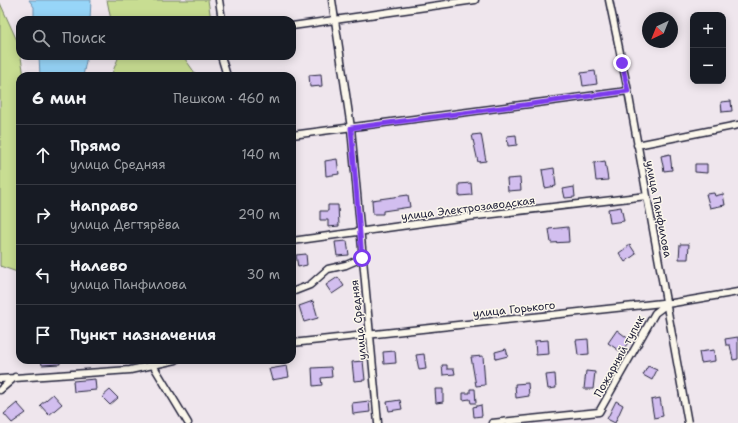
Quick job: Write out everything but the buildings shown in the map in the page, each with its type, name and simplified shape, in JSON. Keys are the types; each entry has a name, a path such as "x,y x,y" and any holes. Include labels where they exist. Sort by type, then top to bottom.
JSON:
{"street":[{"path":"219,0 221,16"},
{"name":"улица Средняя","path":"332,0 351,128 378,423"},
{"path":"296,25 475,0"},
{"name":"улица Панфилова","path":"609,0 628,91 688,423"},
{"path":"222,60 226,72"},
{"path":"296,135 628,91"},
{"path":"637,145 738,125"},
{"name":"улица Электрозаводская","path":"296,240 459,218 647,196"},
{"path":"296,290 310,284 328,269 346,265 362,258"},
{"name":"улица Горького","path":"296,343 662,303 667,304 738,292"},
{"name":"Пожарный тупик","path":"492,423 599,412 655,312 667,304"},
{"path":"0,379 130,370 158,364"},
{"path":"153,365 188,423"},
{"path":"0,390 15,377"}],"green space":[{"path":"107,0 208,0 210,16 110,16"},
{"path":"0,3 16,38 16,60 21,60 23,72 16,72 16,272 0,266"},
{"path":"117,60 186,60 194,72 113,72"}],"water":[{"path":"29,0 91,0 90,16 34,16 34,7"},
{"path":"39,60 86,60 84,72 40,72"}],"route":[{"path":"362,258 351,128 628,91 622,63"}]}
